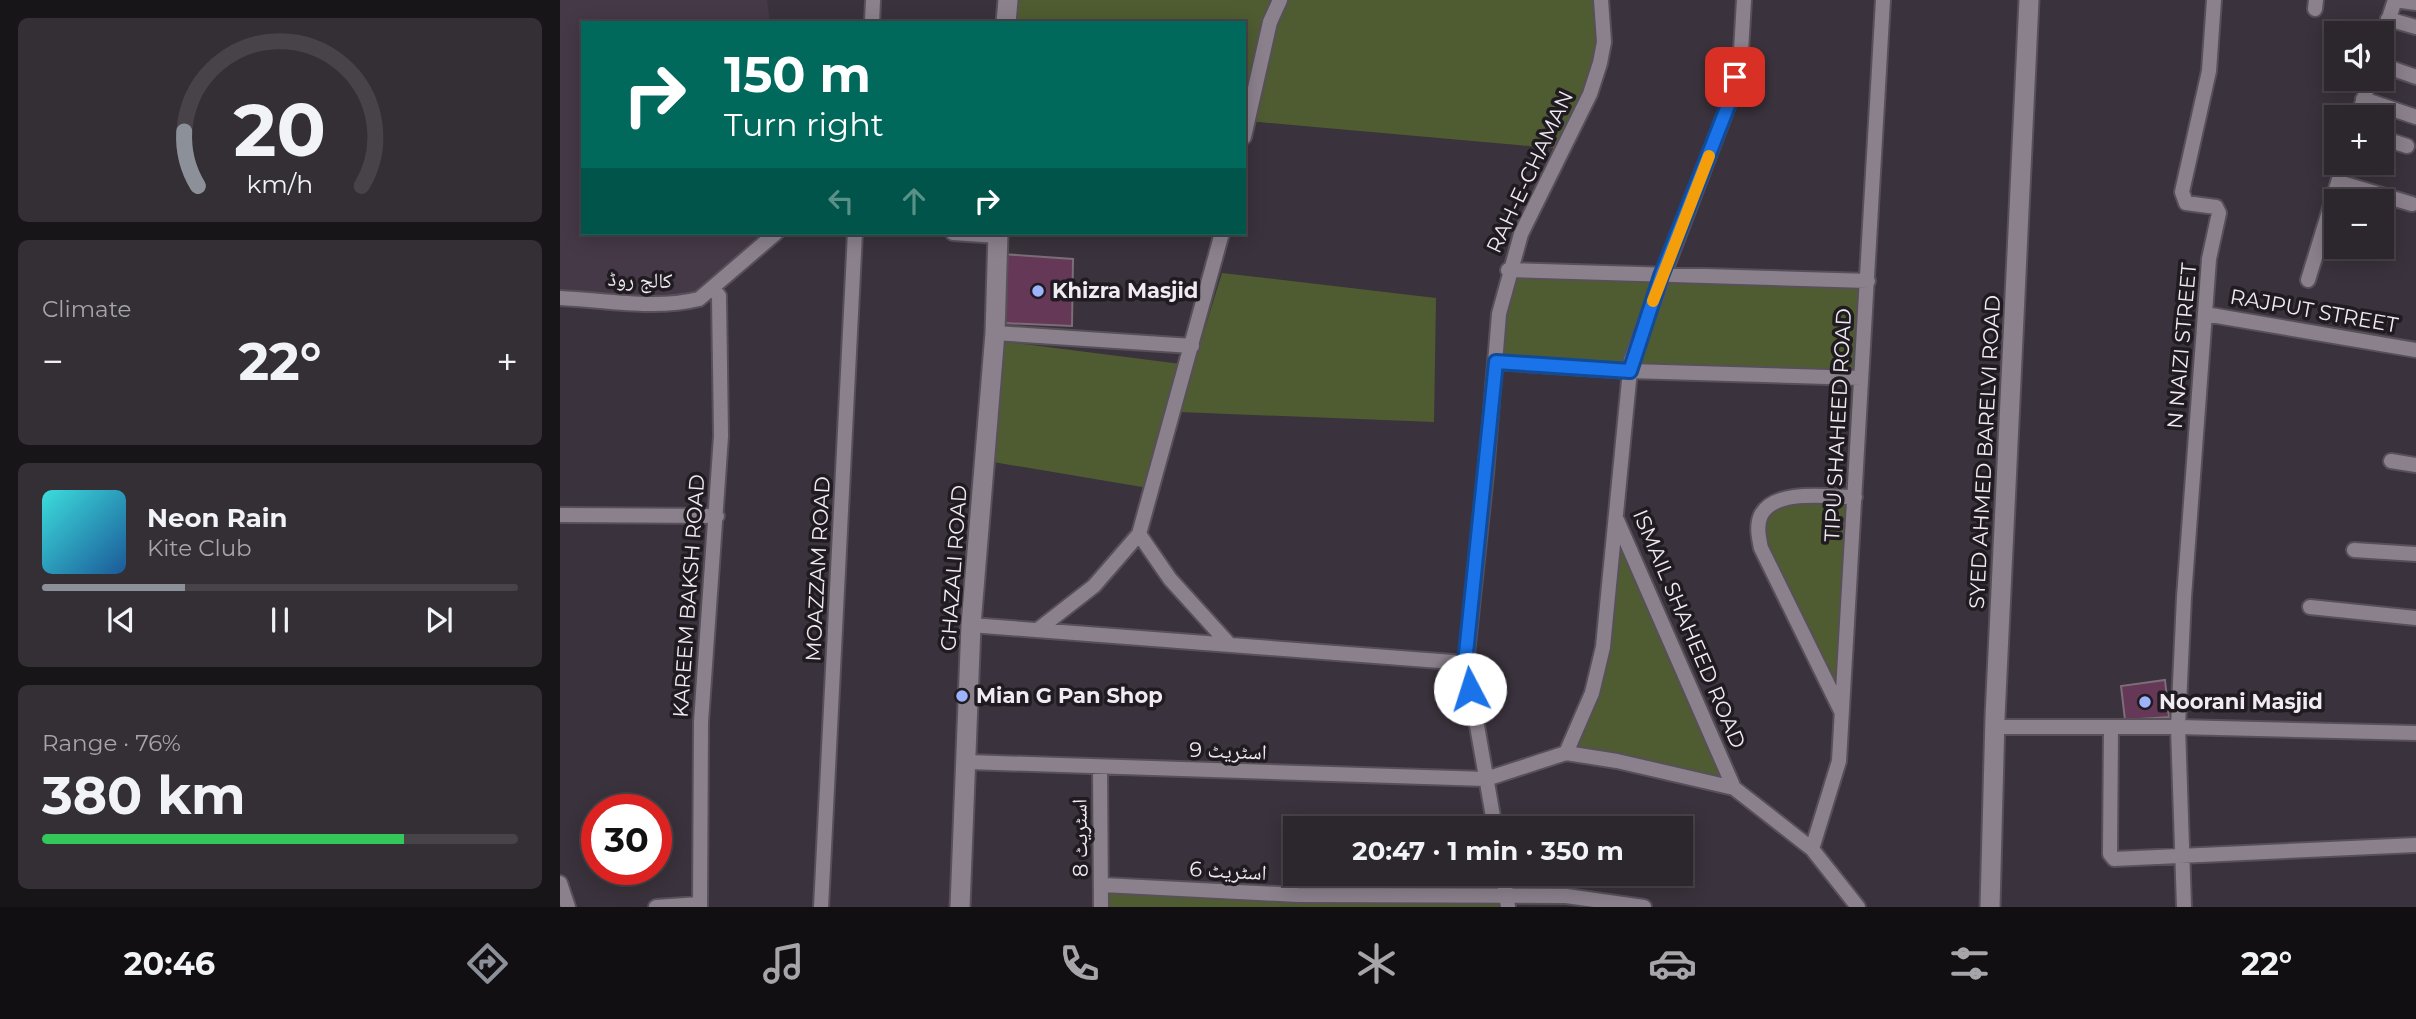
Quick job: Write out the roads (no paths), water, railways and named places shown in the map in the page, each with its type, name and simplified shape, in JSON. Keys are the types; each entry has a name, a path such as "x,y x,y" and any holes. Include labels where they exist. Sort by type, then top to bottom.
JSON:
{"main road":[{"path":"1006,21 1007,0"},
{"name":"SYED AHMED BARELVI ROAD","path":"1990,907 1995,727 2029,0"},
{"name":"GHAZALI ROAD","path":"960,907 968,762 971,625 995,333 998,235"}],"street":[{"path":"872,21 873,0"},
{"path":"1246,128 1270,22 1280,0"},
{"name":"RAH-E-CHAMAN","path":"1493,816 1465,663 1499,314 1508,270 1525,223 1590,93 1604,43 1601,0"},
{"name":"ISMAIL SHAHEED ROAD","path":"1734,788 1615,515 1630,371 1661,276 1729,103 1741,51 1744,0"},
{"name":"TIPU SHAHEED ROAD","path":"1812,849 1839,761 1883,0"},
{"name":"N NAIZI STREET","path":"2184,907 2178,727 2185,584 2209,259 2219,213 2216,208 2186,203 2182,192 2209,71 2214,0"},
{"path":"2416,3 2395,0 2388,19 2416,27"},
{"path":"2394,69 2416,77"},
{"path":"2361,105 2366,91"},
{"path":"2363,99 2416,117"},
{"path":"2394,142 2407,146"},
{"path":"2308,280 2340,175"},
{"path":"2338,182 2412,204"},
{"name":"کالج روڈ","path":"560,298 683,303 699,299 714,290 774,235"},
{"name":"MOAZZAM ROAD","path":"821,907 855,235"},
{"path":"1040,628 1094,586 1139,534 1221,235"},
{"path":"1508,270 1868,281"},
{"name":"KAREEM BAKSH ROAD","path":"700,906 701,722 721,436 719,296 714,290"},
{"name":"RAJPUT STREET","path":"2205,314 2416,350"},
{"path":"995,333 1192,346"},
{"path":"1496,362 1630,371 1861,378"},
{"path":"2391,461 2416,465"},
{"path":"1842,712 1760,548 1758,525 1762,513 1775,502 1790,498 1855,497"},
{"path":"560,515 717,516"},
{"path":"1615,515 1603,647 1592,693 1566,753 1617,761 1734,788 1812,849 1858,907"},
{"path":"1139,534 1170,579 1228,643"},
{"path":"2354,550 2416,554"},
{"path":"2310,607 2416,618"},
{"path":"971,625 1040,628 1465,663"},
{"path":"1995,727 2178,727 2416,733"},
{"path":"2110,727 2111,858 2416,845"},
{"name":"اسٹریٹ 9","path":"968,762 1486,779 1566,753"},
{"name":"اسٹریٹ 8","path":"1100,768 1101,907"},
{"path":"560,883 568,907"},
{"name":"اسٹریٹ 6","path":"1102,885 1507,902 1566,896 1638,906"},
{"path":"656,907 700,906"}],"place":[{"name":"Khizra Masjid","path":"1038,291"},
{"name":"Mian G Pan Shop","path":"962,696"},
{"name":"Noorani Masjid","path":"2145,702"}]}
